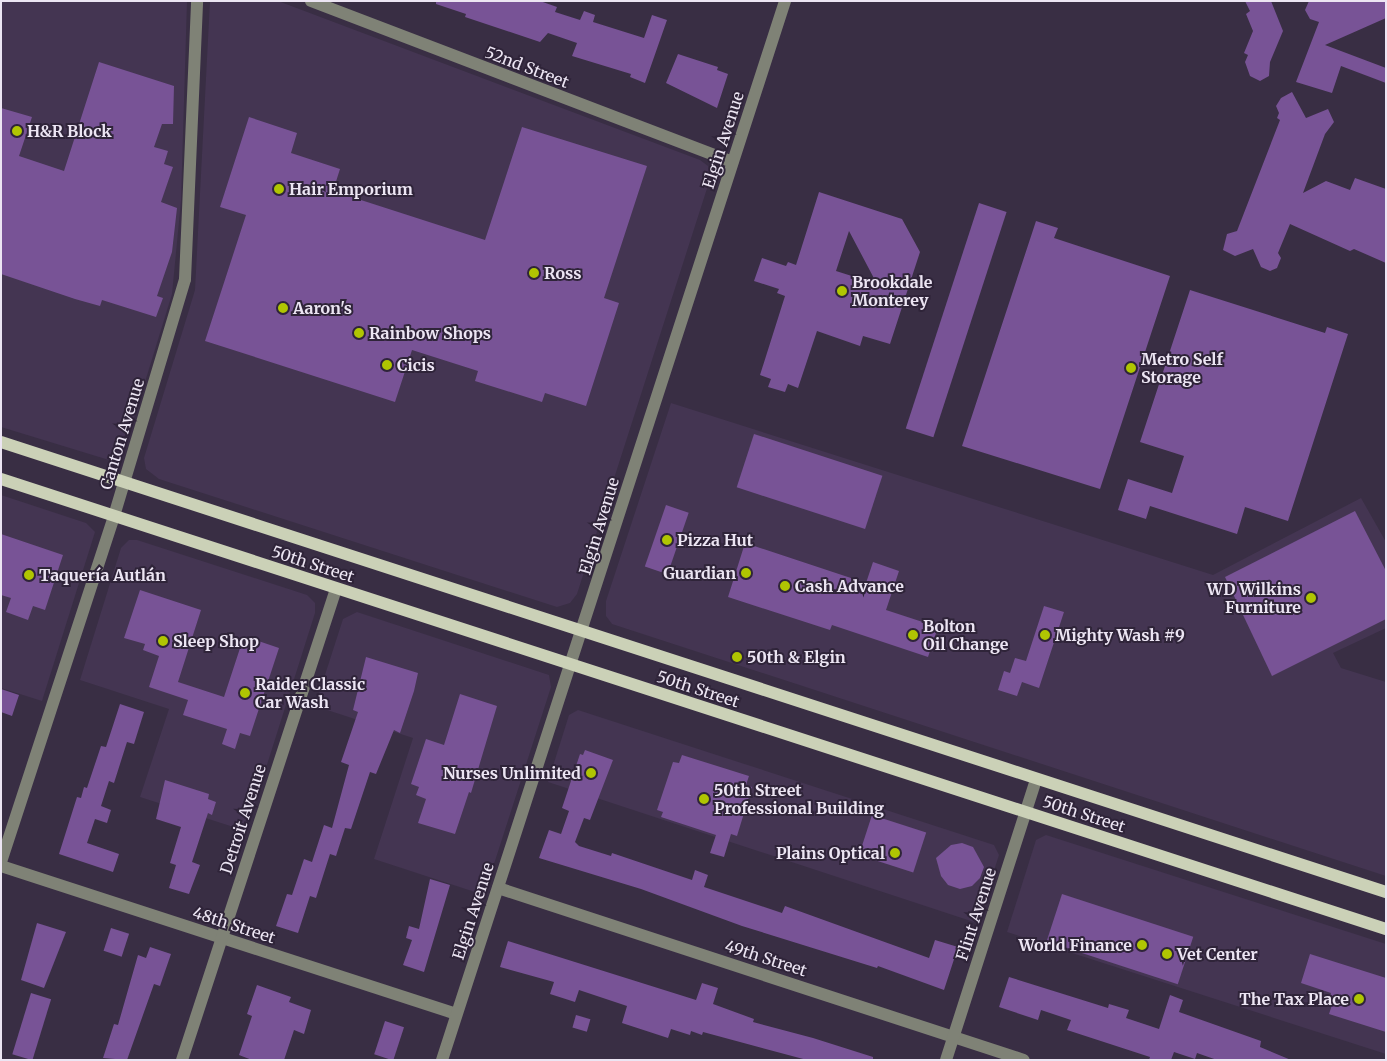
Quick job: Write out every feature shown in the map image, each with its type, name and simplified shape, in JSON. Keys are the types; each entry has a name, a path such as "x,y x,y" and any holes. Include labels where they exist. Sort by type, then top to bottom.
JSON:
{"main road":[{"name":"50th Street","path":"1,442 1386,892"},
{"name":"50th Street","path":"1,479 571,666 1386,929"}],"street":[{"name":"Canton Avenue","path":"1,862 114,516 185,279 197,1"},
{"name":"52nd Street","path":"311,1 732,162"},
{"name":"Elgin Avenue","path":"442,1060 785,1"},
{"name":"Detroit Avenue","path":"182,1060 336,589"},
{"name":"Flint Avenue","path":"946,1060 1036,779"},
{"name":"48th Street","path":"1,866 456,1014"},
{"name":"49th Street","path":"498,888 1024,1060"}],"shaded area":[{"path":"1,1 187,1 181,201 172,294 125,447 119,456 109,460 1,427"},
{"path":"210,1 278,1 700,160 708,166 711,176 577,594 570,603 557,607 159,479 146,469 144,458 195,290"},
{"path":"671,403 1213,575 1361,498 1386,542 1386,628 1333,653 1341,668 1386,682 1386,876 612,624 606,616 606,601"},
{"path":"1,495 86,523 95,532 42,701 1,688"},
{"path":"129,540 137,540 307,595 315,603 315,613 246,831 140,797 169,709 80,680 121,548"},
{"path":"357,612 549,675 551,687 484,895 374,859 413,738 315,706 343,619"},
{"path":"578,710 994,845 999,855 977,923 548,782 569,715"},
{"path":"1046,835 1386,944 1386,1054 1007,932 1036,840"}],"building":[{"path":"436,1 540,1 557,7 555,12 580,20 584,11 595,15 593,22 644,38 652,15 667,20 645,83 630,77 631,74 572,56 577,43 548,33 540,42 465,17 466,14 436,4"},
{"path":"1245,1 1271,1 1283,31 1270,62 1269,76 1260,81 1250,76 1245,62 1248,55 1244,53 1253,31 1246,14 1250,11"},
{"path":"1309,1 1386,1 1386,18 1325,45 1386,68 1386,83 1341,66 1332,93 1296,82 1319,22 1310,19 1305,10"},
{"path":"678,54 718,67 717,70 728,74 717,108 666,83"},
{"path":"99,62 174,86 173,124 162,124 154,147 168,151 164,164 173,167 161,202 177,208 172,252 157,296 163,298 156,317 102,300 100,306 1,274 1,108 32,117 19,156 64,171"},
{"path":"1292,92 1306,118 1328,109 1334,122 1325,134 1303,193 1326,181 1350,190 1355,178 1386,189 1386,263 1354,249 1350,251 1290,224 1278,253 1281,258 1277,268 1270,271 1261,267 1253,249 1235,256 1223,250 1227,234 1237,231 1280,120 1277,118 1279,113 1276,106 1281,98"},
{"path":"249,117 297,133 291,153 340,169 333,191 485,240 522,127 647,166 604,298 619,303 586,406 545,393 542,402 475,381 478,371 412,350 395,402 205,341 246,215 220,207"},
{"name":"Brookdale Monterey","path":"819,192 902,219 920,252 890,344 863,336 860,346 817,331 798,388 788,384 785,392 768,387 771,379 760,375 785,296 777,293 779,289 754,281 762,258 786,266 788,262 796,265","holes":["849,231 877,284 836,271"]},
{"path":"979,203 1007,212 933,437 906,428"},
{"path":"1036,221 1058,228 1054,238 1170,276 1100,489 962,446"},
{"path":"1190,290 1325,333 1327,327 1348,334 1288,521 1245,507 1237,534 1150,506 1146,519 1118,510 1128,479 1172,493 1184,456 1140,442"},
{"path":"754,434 882,476 865,529 737,487"},
{"name":"Pizza Hut","path":"666,505 689,513 668,574 645,566"},
{"name":"WD Wilkins Furniture","path":"1355,511 1386,571 1386,619 1272,676 1225,577"},
{"name":"Taquería Autlán","path":"1,534 63,555 45,610 33,606 28,620 6,612 11,598 1,595"},
{"path":"745,543 866,583 873,562 899,571 886,610 938,627 928,657 832,625 830,630 728,597"},
{"path":"140,590 201,610 178,682 224,697 244,636 279,648 250,736 240,733 235,749 222,744 227,729 183,715 188,700 149,687 159,656 143,650 145,644 124,638"},
{"name":"Mighty Wash #9","path":"1044,606 1064,612 1039,688 1022,682 1017,696 998,690 1004,671 1010,673 1015,658 1026,661"},
{"path":"366,657 418,673 414,691 400,733 394,730 376,774 370,772 351,829 345,828 336,856 330,854 316,898 310,896 298,933 276,926 287,894 292,895 304,859 312,862 324,825 332,828 349,765 341,762 358,712 353,710"},
{"path":"1,689 19,695 12,716 1,712"},
{"path":"460,694 497,706 471,793 469,792 455,834 418,823 426,799 416,795 419,787 411,784 426,739 444,745"},
{"path":"120,704 144,712 134,744 127,742 114,783 109,781 101,806 111,810 107,823 95,819 87,843 119,854 113,872 59,854 77,797 81,798 84,787 87,788 101,746 106,747"},
{"path":"585,750 613,760 590,820 584,818 575,842 579,846 611,856 612,853 692,880 695,870 708,875 704,887 782,913 785,906 929,958 935,940 958,947 944,990 878,966 877,968 742,926 641,889 539,858 549,830 561,834 569,811 562,808 580,754 583,755"},
{"name":"50th Street Professional Building","path":"682,755 749,776 746,785 752,787 737,836 731,834 724,857 710,853 716,835 661,817 663,812 657,810 673,762 679,763"},
{"path":"165,780 209,794 208,799 216,802 212,815 208,813 192,862 200,865 189,894 169,888 176,865 170,863 181,827 156,819"},
{"path":"872,815 926,833 913,873 859,855"},
{"path":"962,843 973,847 984,867 980,878 972,886 960,889 948,885 941,876 936,858 951,845"},
{"path":"430,879 450,885 424,972 403,965 412,940 406,938 409,926 419,929"},
{"path":"1062,894 1193,937 1178,984 1047,942"},
{"path":"37,923 66,932 44,988 21,980"},
{"path":"111,928 129,934 122,957 104,951"},
{"path":"508,941 696,1000 702,983 718,988 713,1004 754,1019 753,1022 873,1057 873,1060 807,1060 703,1032 702,1035 691,1031 690,1035 671,1029 668,1038 622,1023 627,1006 579,990 575,1002 550,994 554,982 500,967"},
{"path":"150,947 171,954 160,986 154,984 127,1060 103,1058 114,1024 118,1025 138,955 146,958"},
{"name":"The Tax Place","path":"1310,954 1386,978 1386,1032 1329,1014 1334,999 1329,998 1331,993 1301,983"},
{"path":"1009,977 1108,1008 1109,1004 1129,1010 1126,1018 1159,1029 1170,995 1183,1000 1179,1012 1261,1041 1260,1047 1291,1060 1217,1060 1197,1053 1195,1059 1174,1052 1171,1060 1149,1060 1150,1057 1067,1030 1071,1020 1041,1010 1038,1020 999,1007"},
{"path":"257,985 291,997 289,1002 311,1010 304,1034 294,1030 284,1060 252,1060 239,1055 252,1016 247,1014"},
{"path":"31,993 51,999 32,1060 12,1054"},
{"path":"576,1015 590,1019 587,1032 572,1027"},
{"path":"385,1021 404,1027 393,1060 374,1054"}],"place":[{"name":"H&R Block","path":"17,131"},
{"name":"Hair Emporium","path":"279,189"},
{"name":"Ross","path":"534,273"},
{"name":"Brookdale Monterey","path":"842,291"},
{"name":"Aaron's","path":"283,308"},
{"name":"Rainbow Shops","path":"359,333"},
{"name":"Cicis","path":"387,365"},
{"name":"Metro Self Storage","path":"1131,368"},
{"name":"Pizza Hut","path":"667,540"},
{"name":"Guardian","path":"746,573"},
{"name":"Taquería Autlán","path":"29,575"},
{"name":"Cash Advance","path":"785,586"},
{"name":"WD Wilkins Furniture","path":"1311,598"},
{"name":"Bolton Oil Change","path":"913,635"},
{"name":"Mighty Wash #9","path":"1045,635"},
{"name":"Sleep Shop","path":"163,641"},
{"name":"50th & Elgin","path":"737,657"},
{"name":"Raider Classic Car Wash","path":"245,693"},
{"name":"Nurses Unlimited","path":"591,773"},
{"name":"50th Street Professional Building","path":"704,799"},
{"name":"Plains Optical","path":"895,853"},
{"name":"World Finance","path":"1142,945"},
{"name":"Vet Center","path":"1167,954"},
{"name":"The Tax Place","path":"1359,999"}]}
